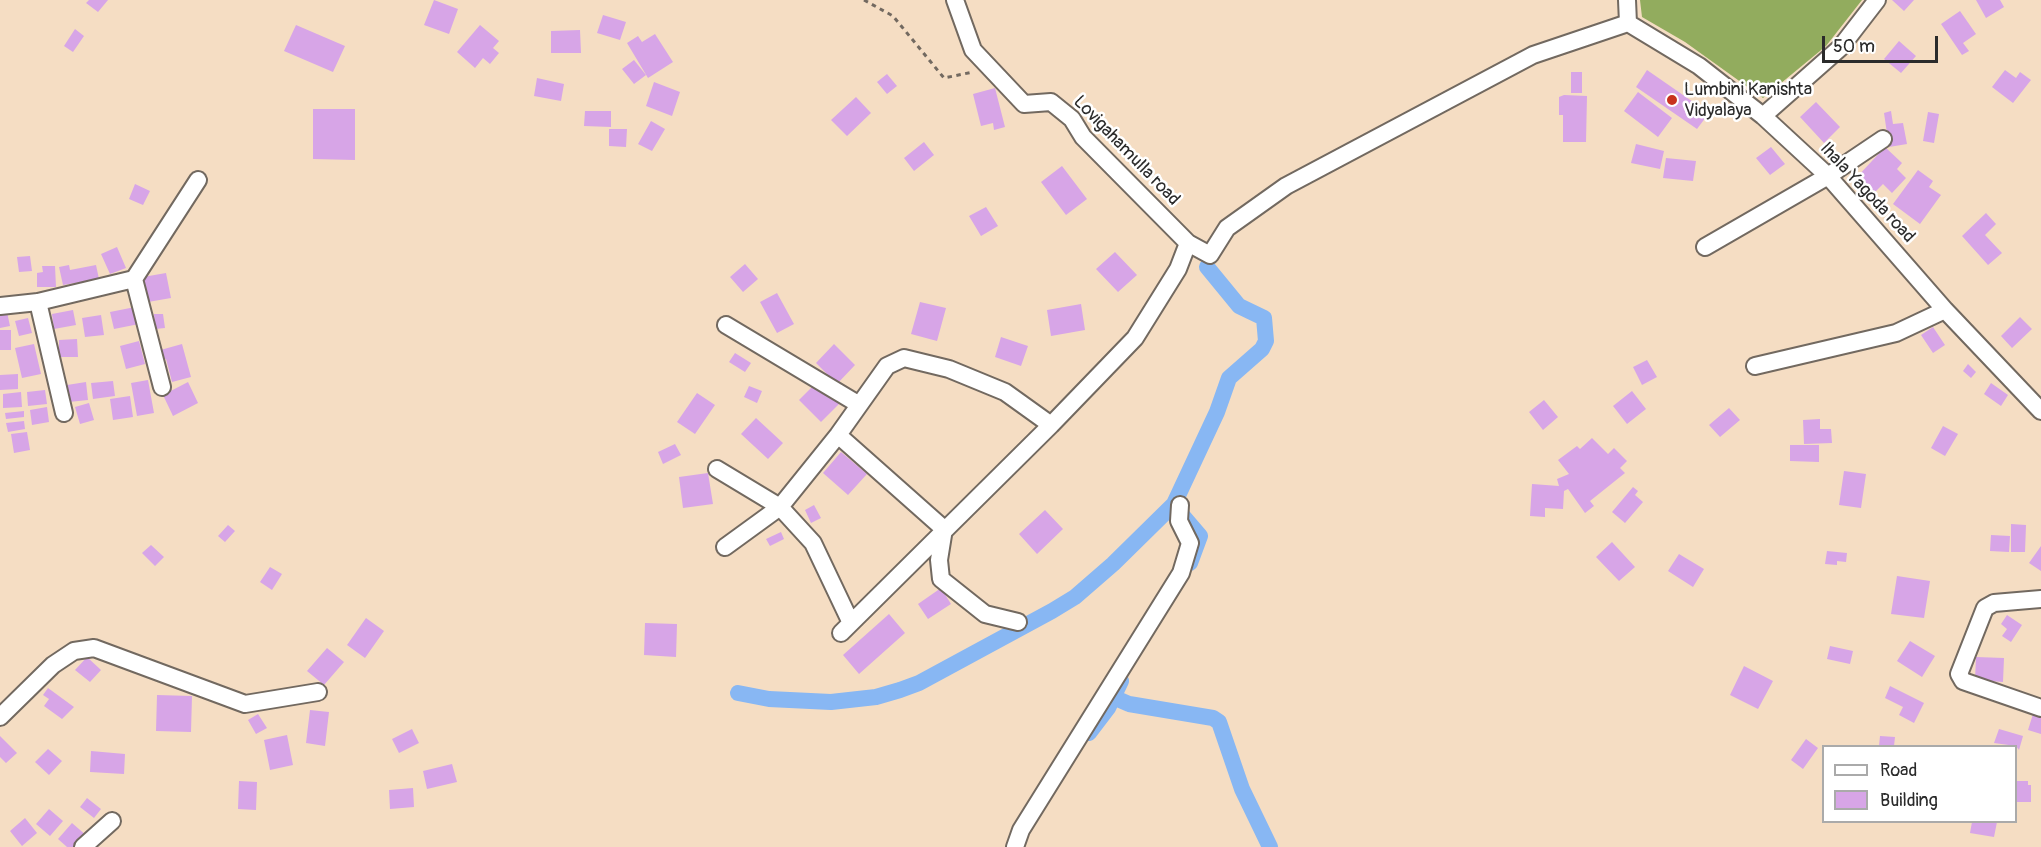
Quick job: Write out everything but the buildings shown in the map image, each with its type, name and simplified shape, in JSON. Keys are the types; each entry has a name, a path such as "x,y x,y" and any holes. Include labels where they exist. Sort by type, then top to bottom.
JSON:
{"street":[{"name":"Lovigahamulla road","path":"955,0 973,50 1024,104 1051,102 1072,119 1083,137 1188,243 1210,255 1227,228 1286,186 1533,55 1628,23"},
{"path":"1627,0 1628,23"},
{"path":"1763,116 1840,48 1877,0"},
{"name":"Ihala Yagoda road","path":"1628,23 1698,66 1763,116 1828,176 1945,310 2041,411"},
{"path":"1705,248 1828,176 1883,139"},
{"path":"0,306 38,302 134,279 198,180"},
{"path":"717,469 780,507 813,543 846,628 1051,425 1135,338 1178,269 1188,243"},
{"path":"134,279 162,387"},
{"path":"38,302 63,413"},
{"path":"1755,366 1896,333 1945,310"},
{"path":"726,325 858,404"},
{"path":"725,547 780,507 838,435 887,366 904,358 949,369 1005,392 1051,425"},
{"path":"838,435 944,529"},
{"path":"1015,847 1021,830 1181,573 1190,543 1179,513"},
{"path":"944,529 939,560 941,579 985,614 1018,622"},
{"path":"2041,599 1995,603 1985,608 1959,674 1962,681 2041,708"},
{"path":"0,717 53,665 74,651 94,648 244,704 318,692"},
{"path":"82,847 112,821"}],"path":[{"path":"864,0 893,16 944,78 990,68"}],"green space":[{"path":"1640,0 1862,0 1826,46 1763,98 1685,42 1642,17"}],"waterway":[{"path":"738,693 769,699 831,702 876,697 900,690 919,683 1052,611 1075,597 1113,564 1174,504 1217,412 1229,378 1262,349 1266,341 1264,318 1239,306 1207,267"},
{"path":"1176,508 1200,536 1190,563"},
{"path":"1089,733 1108,708 1121,681"},
{"path":"1113,697 1129,704 1213,718 1219,722 1242,789 1270,847"}],"place":[{"name":"Lumbini Kanishta Vidyalaya","path":"1672,100"}]}
